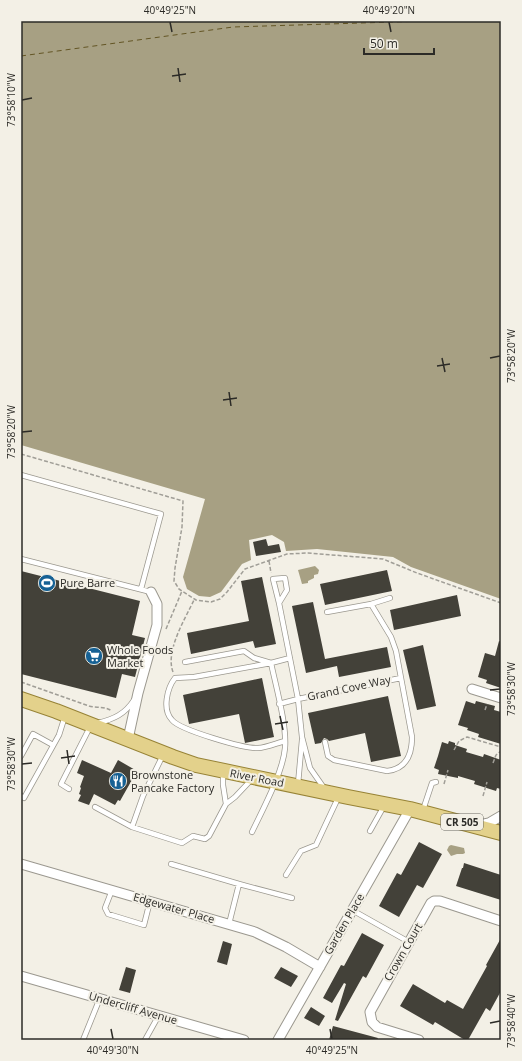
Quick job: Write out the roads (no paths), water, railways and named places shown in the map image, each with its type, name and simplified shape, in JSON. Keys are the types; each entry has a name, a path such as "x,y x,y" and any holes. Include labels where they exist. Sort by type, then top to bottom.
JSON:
{"main road":[{"name":"River Road","path":"21,699 196,765 253,778 416,810 501,833"}],"street":[{"path":"128,740 138,693 158,625 157,604 151,592"},
{"path":"472,689 501,698"},
{"name":"Garden Place","path":"278,1040 352,910 416,810"},
{"path":"476,826 489,823 501,816"},
{"name":"Edgewater Place","path":"21,864 255,932 286,947 320,967"},
{"name":"Crown Court","path":"419,1040 377,1027 372,1022 370,1016 371,1008 431,903 434,901 440,901 501,921"},
{"name":"Undercliff Avenue","path":"21,976 244,1040"}],"lane":[{"path":"21,475 161,514 140,589"},
{"path":"21,558 151,592"},
{"name":"Grand Cove Way","path":"279,603 287,590 285,578 273,579 298,699 302,737 310,768 334,794"},
{"path":"327,612 371,604 390,598"},
{"path":"325,742 328,756 334,760 387,771 395,770 401,767 410,751 412,737 396,651 391,637 371,604"},
{"path":"185,662 244,651 254,658 271,663"},
{"path":"285,741 259,748 241,746 189,729 173,722 168,714 166,704 171,682 175,678 194,677 271,663 290,658"},
{"path":"252,832 275,782 283,758 285,741 271,663"},
{"name":"Grand Cove Way","path":"298,699 401,678"},
{"path":"69,789 61,784 91,725 113,720 119,716 130,707 138,693"},
{"path":"279,704 298,699"},
{"path":"21,796 24,798 59,735 66,715"},
{"path":"21,756 33,734 53,745"},
{"name":"Grand Cove Way","path":"298,786 302,737"},
{"path":"132,827 163,753"},
{"path":"223,771 223,785 226,804"},
{"path":"96,807 132,827 182,843 194,836 205,839 209,836 226,804 235,797 253,778"},
{"path":"416,810 432,783 436,782"},
{"path":"286,875 301,851 316,845 334,794"},
{"path":"370,831 385,804"},
{"path":"170,864 292,898"},
{"path":"229,924 239,884"},
{"path":"112,890 105,908 108,914 144,926 150,901"},
{"path":"352,910 409,942"},
{"path":"83,1040 100,998"},
{"path":"145,1040 159,1015"}],"place":[{"name":"Pure Barre","path":"47,583"},
{"name":"Whole Foods Market","path":"94,656"},
{"name":"Brownstone Pancake Factory","path":"118,781"}]}
